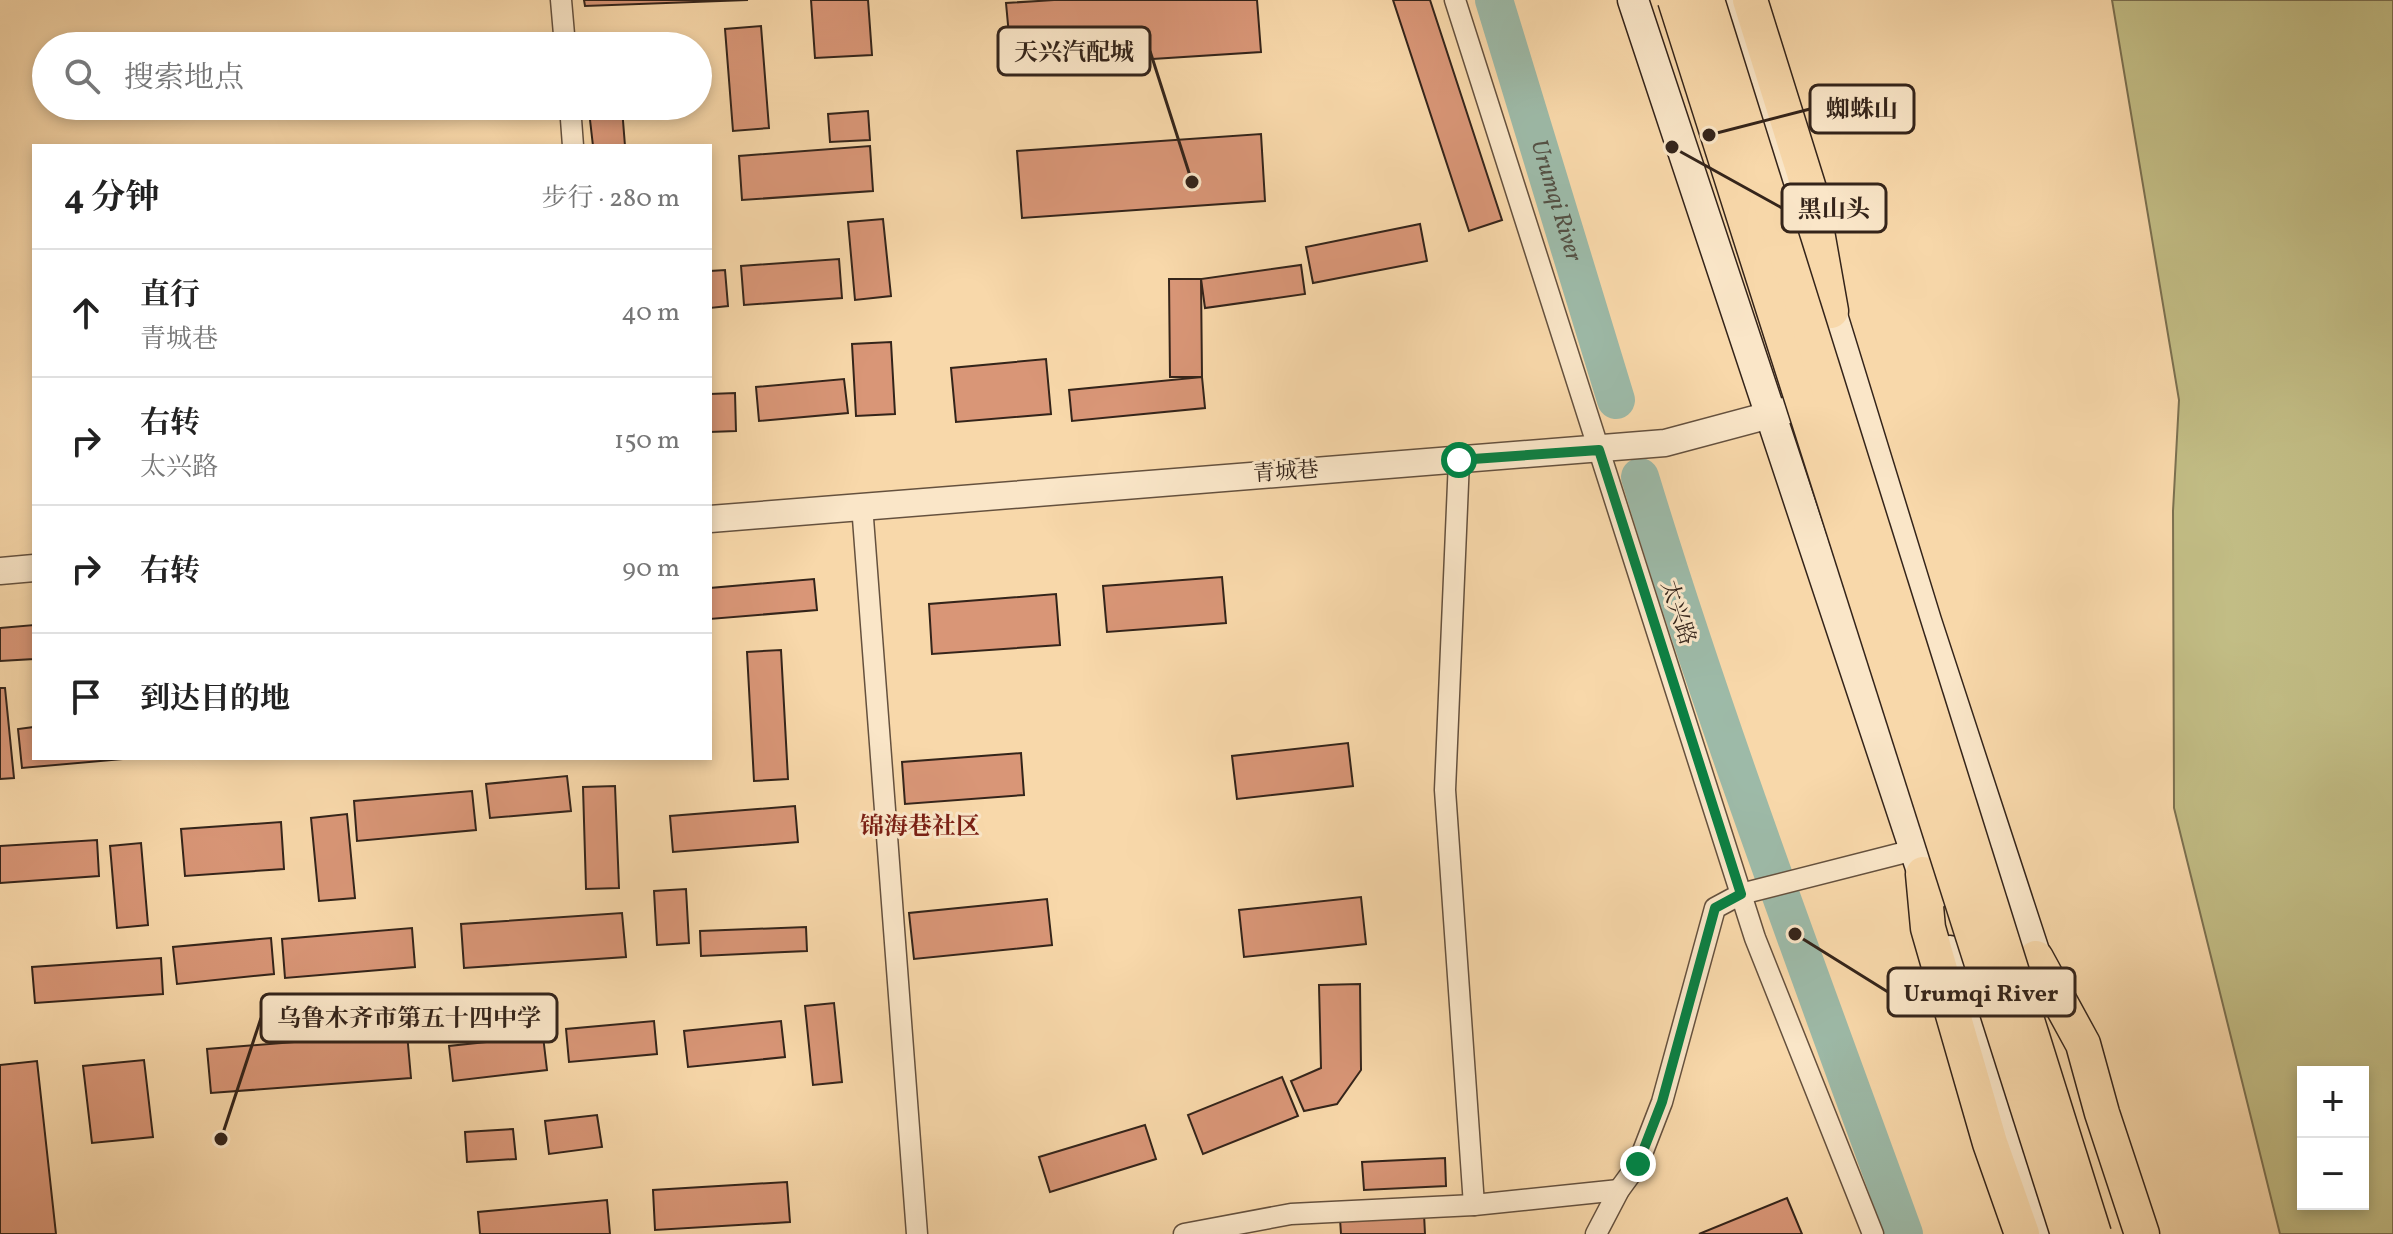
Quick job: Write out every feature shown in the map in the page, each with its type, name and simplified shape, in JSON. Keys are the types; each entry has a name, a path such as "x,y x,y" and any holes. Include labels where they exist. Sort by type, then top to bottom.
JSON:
{"highway":[{"path":"1675,0 2068,1234"},
{"path":"1707,0 2094,1234"},
{"path":"1750,0 1810,192 1831,311"},
{"path":"1918,862 1928,928 1990,1143 2022,1234"},
{"path":"2036,958 2083,1044 2142,1234"}],"main road":[{"path":"1633,0 1918,862 2050,1234"},
{"path":"1729,0 2036,958 2132,1234"}],"street":[{"path":"561,0 564,32"},
{"name":"太兴路","path":"1455,0 1755,938 1873,1234"},
{"path":"571,120 573,144"},
{"name":"青城巷","path":"712,519 1665,443 1856,391"},
{"path":"1459,460 1445,790 1474,1205"},
{"path":"862,505 917,1234"},
{"path":"0,571 32,568"},
{"path":"1596,1234 1619,1190 1638,1164 1662,1102 1715,908 1741,894 1786,882 1918,862"},
{"path":"1184,1234 1291,1214 1474,1205 1619,1190"}],"shaded area":[{"path":"2112,0 2393,0 2393,1234 2280,1234 2174,808 2173,511 2179,400"}],"building":[{"path":"584,0 748,0 585,6"},
{"path":"811,0 868,0 872,55 815,58"},
{"path":"1054,0 1257,0 1261,52 1012,68 1006,3"},
{"path":"1393,0 1430,0 1502,220 1469,231"},
{"path":"761,26 769,128 733,131 725,29"},
{"path":"868,111 870,140 830,142 828,114"},
{"path":"590,120 623,120 625,144 593,144"},
{"path":"1261,134 1265,201 1022,218 1017,151"},
{"path":"870,146 873,191 742,200 739,156"},
{"path":"883,219 891,296 855,300 848,222"},
{"path":"1420,224 1427,261 1313,283 1306,247"},
{"path":"839,259 842,298 744,305 741,266"},
{"path":"1301,265 1305,294 1205,308 1201,279"},
{"path":"725,270 728,306 712,308 712,271"},
{"path":"1169,279 1201,279 1202,377 1170,377"},
{"path":"891,342 895,414 856,416 852,344"},
{"path":"1046,359 1051,414 956,422 951,368"},
{"path":"1202,377 1205,408 1072,421 1069,390"},
{"path":"844,379 848,413 759,421 756,387"},
{"path":"735,393 736,431 712,432 712,394"},
{"path":"1222,577 1226,623 1107,632 1103,586"},
{"path":"814,579 817,610 712,619 712,588"},
{"path":"1056,594 1060,645 932,654 929,604"},
{"path":"32,625 32,659 0,661 0,628"},
{"path":"781,650 788,779 754,781 747,652"},
{"path":"0,688 5,688 14,778 0,779"},
{"path":"32,727 32,760 112,760 22,768 18,729"},
{"path":"1348,743 1353,786 1237,799 1232,756"},
{"path":"1021,753 1024,795 905,804 902,762"},
{"path":"567,776 571,811 490,818 486,784"},
{"path":"615,786 619,888 586,889 583,787"},
{"path":"472,791 476,830 357,841 354,801"},
{"path":"795,806 798,842 673,852 670,816"},
{"path":"347,814 355,898 319,901 311,818"},
{"path":"281,822 284,869 185,876 181,829"},
{"path":"97,840 99,876 0,883 0,846"},
{"path":"141,843 148,925 117,928 110,846"},
{"path":"686,889 689,943 657,945 654,891"},
{"path":"1361,897 1366,944 1244,957 1239,910"},
{"path":"1047,899 1052,945 914,959 909,913"},
{"path":"622,913 626,957 464,968 461,924"},
{"path":"806,927 807,951 701,956 700,931"},
{"path":"412,928 415,967 285,978 282,939"},
{"path":"271,938 274,974 177,984 173,947"},
{"path":"161,958 163,994 35,1003 32,967"},
{"path":"1360,984 1361,1070 1337,1104 1304,1111 1291,1081 1321,1068 1319,985"},
{"path":"834,1003 842,1082 813,1085 805,1006"},
{"path":"654,1021 657,1054 569,1062 566,1029"},
{"path":"781,1021 785,1057 688,1067 684,1031"},
{"path":"407,1033 411,1078 211,1093 207,1049"},
{"path":"543,1036 547,1070 453,1081 449,1046"},
{"path":"144,1060 153,1137 92,1143 83,1066"},
{"path":"37,1061 56,1234 0,1234 0,1065"},
{"path":"1282,1077 1298,1116 1203,1154 1188,1115"},
{"path":"597,1115 602,1147 549,1154 545,1121"},
{"path":"1145,1125 1156,1159 1050,1192 1039,1157"},
{"path":"513,1129 516,1159 467,1162 465,1132"},
{"path":"1445,1158 1446,1186 1364,1190 1362,1162"},
{"path":"787,1182 790,1222 655,1230 653,1190"},
{"path":"1787,1198 1802,1234 1699,1234"},
{"path":"607,1200 610,1234 480,1234 478,1212"},
{"path":"1424,1214 1425,1234 1341,1234 1340,1219"}],"waterway":[{"name":"Urumqi River","path":"1494,0 1616,400"},
{"name":"Urumqi River","path":"1640,477 1734,763 1904,1234"}],"place":[{"name":"蜘蛛山","path":"1709,135"},
{"name":"黑山头","path":"1672,147"},
{"name":"天兴汽配城","path":"1192,182"},
{"name":"Urumqi River","path":"1795,934"},
{"name":"乌鲁木齐市第五十四中学","path":"221,1139"}],"district":[{"name":"锦海巷社区","path":"920,828"}],"route":[{"path":"1459,460 1599,450 1741,894 1715,908 1662,1102 1638,1164"}]}
